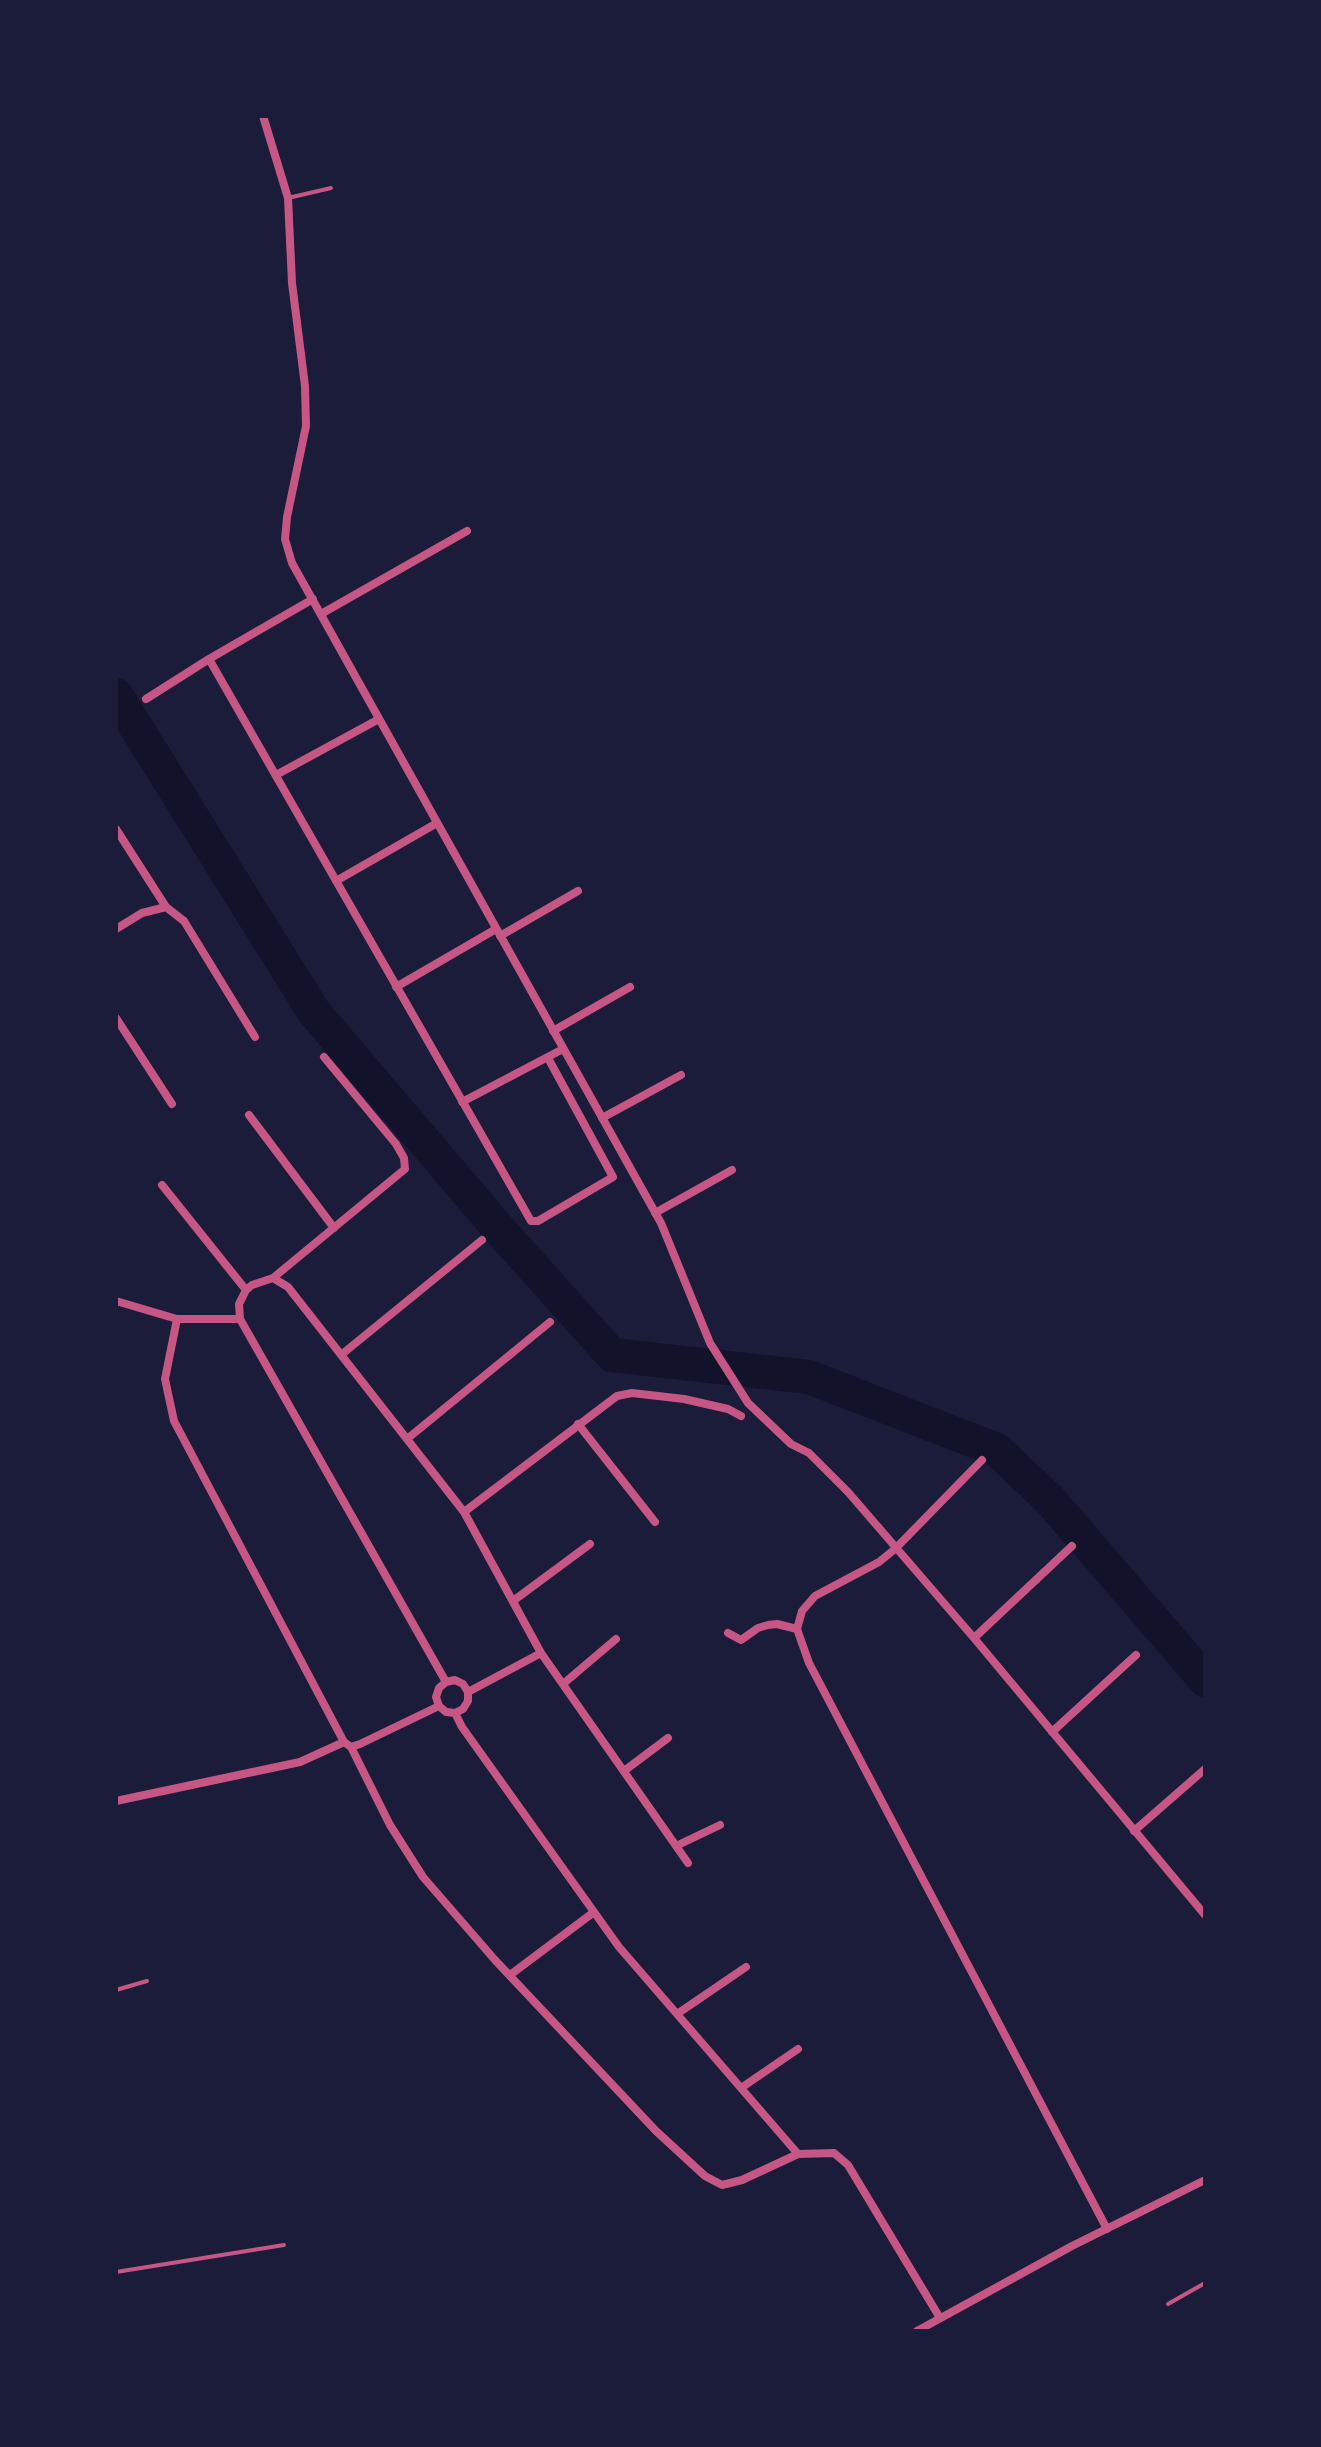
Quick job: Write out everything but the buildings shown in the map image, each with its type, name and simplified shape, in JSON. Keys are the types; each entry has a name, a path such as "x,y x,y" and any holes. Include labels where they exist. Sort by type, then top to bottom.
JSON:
{"street":[{"path":"263,116 288,198 292,283 305,386 306,426 285,539 292,563 655,1213 710,1343 748,1403 791,1444 809,1453 848,1492 1205,1915"},
{"path":"321,614 467,531"},
{"path":"146,699 313,599"},
{"path":"209,659 531,1221 538,1221 613,1177 548,1058"},
{"path":"276,775 379,719"},
{"path":"336,881 437,823"},
{"path":"116,829 166,907 184,921 255,1037"},
{"path":"396,987 578,891"},
{"path":"116,929 142,913 166,907"},
{"path":"553,1031 630,987"},
{"path":"116,1018 172,1104"},
{"path":"462,1102 563,1049"},
{"path":"324,1057 396,1144 404,1158 405,1169 273,1278 246,1290 239,1304 240,1319 446,1682"},
{"path":"602,1118 681,1075"},
{"path":"249,1115 334,1228"},
{"path":"655,1213 732,1170"},
{"path":"162,1185 246,1290"},
{"path":"341,1355 482,1240"},
{"path":"273,1278 288,1287 464,1512 541,1653 688,1863"},
{"path":"116,1301 177,1319 240,1319"},
{"path":"177,1319 165,1379 174,1421 390,1825 423,1877 656,2131 705,2176 722,2185 742,2180 798,2154 834,2153 848,2165 940,2318"},
{"path":"407,1439 550,1322"},
{"path":"464,1512 617,1396 632,1393 684,1399 728,1409 741,1416"},
{"path":"578,1424 655,1522"},
{"path":"982,1460 895,1549 879,1562 815,1596 802,1611 797,1629 809,1663 852,1739 1107,2229"},
{"path":"513,1601 590,1544"},
{"path":"974,1638 1072,1546"},
{"path":"728,1633 741,1640 768,1625 797,1629"},
{"path":"563,1684 616,1639"},
{"path":"468,1692 541,1653"},
{"path":"1052,1732 1136,1655"},
{"path":"455,1680 463,1684 468,1692 468,1701 463,1709 455,1713 446,1712 439,1706 436,1697 439,1688 446,1682 455,1680"},
{"path":"116,1801 300,1762 439,1706"},
{"path":"455,1713 619,1947 798,2154"},
{"path":"624,1771 668,1738"},
{"path":"1134,1831 1205,1769"},
{"path":"676,1846 720,1825"},
{"path":"510,1975 594,1912"},
{"path":"677,2014 746,1967"},
{"path":"741,2088 798,2049"},
{"path":"917,2331 1205,2180"}],"lane":[{"path":"288,198 331,188"},
{"path":"116,1990 147,1981"},
{"path":"116,2272 284,2245"},
{"path":"1168,2304 1205,2283"}],"waterway":[{"path":"116,695 314,1012 498,1228 612,1355 809,1377 997,1450 1050,1500 1205,1680"}]}
